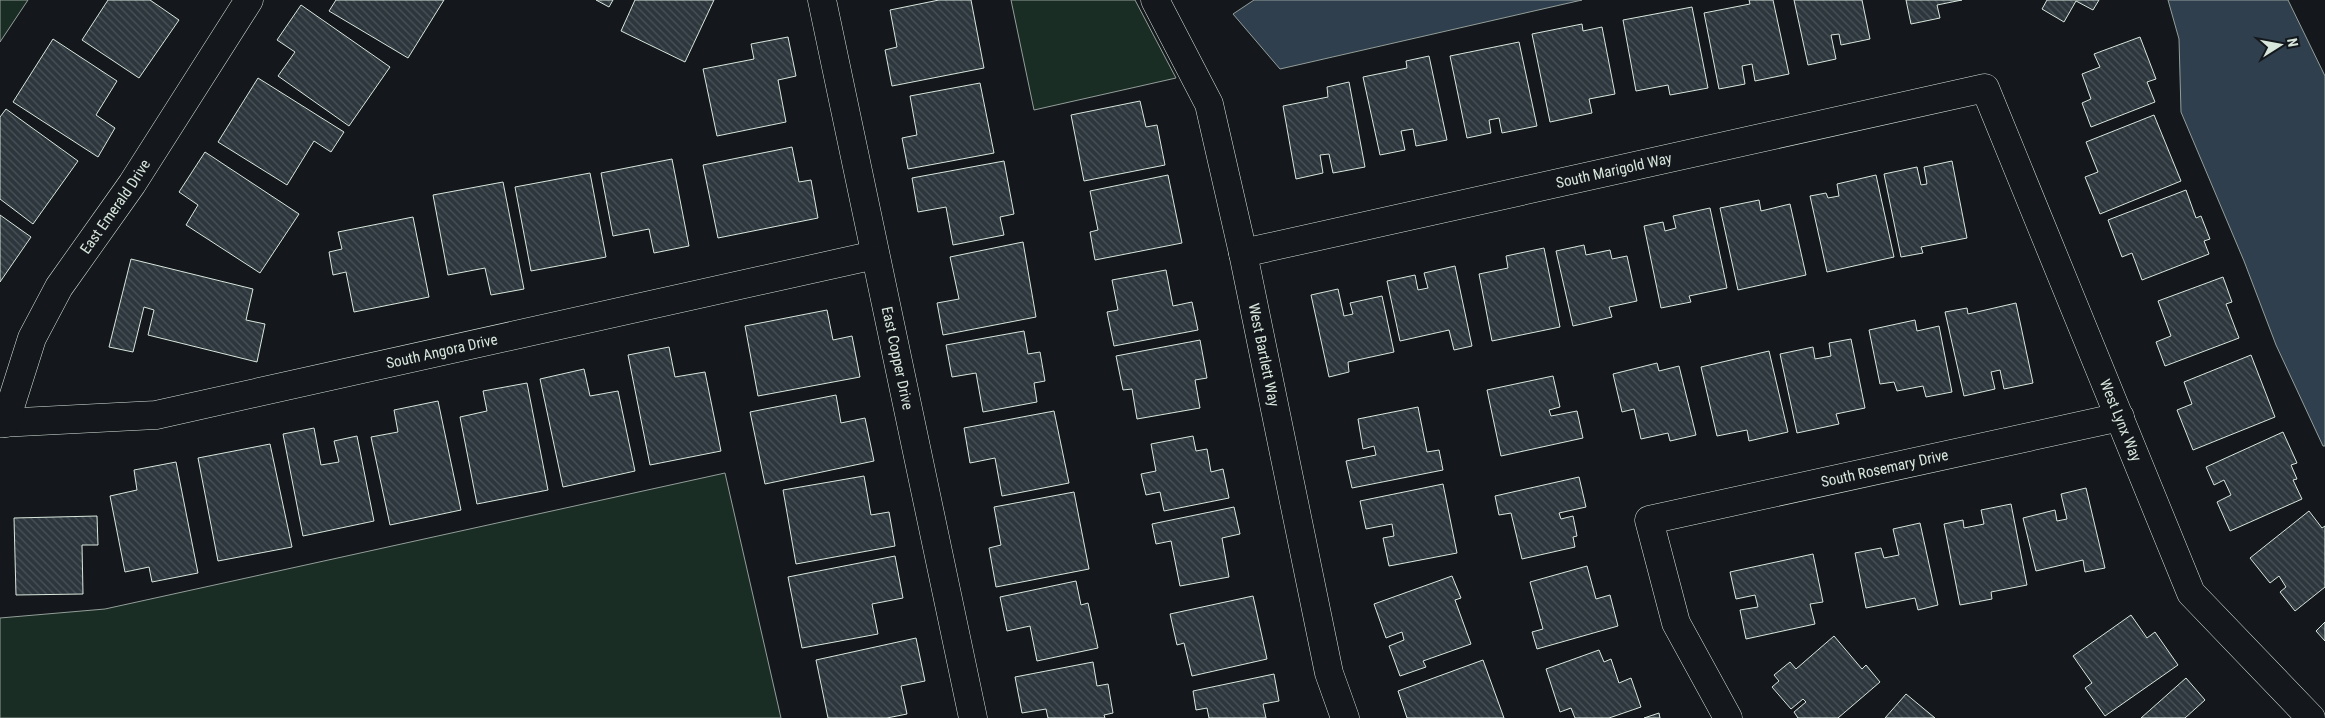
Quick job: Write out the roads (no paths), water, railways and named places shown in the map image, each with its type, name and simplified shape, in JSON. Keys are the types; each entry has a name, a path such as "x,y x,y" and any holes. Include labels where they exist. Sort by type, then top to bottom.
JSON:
{"street":[{"name":"East Emerald Drive","path":"3,423 32,338 59,286 132,184 249,0"},
{"name":"East Copper Drive","path":"822,0 973,718"},
{"name":"West Bartlett Way","path":"1155,0 1209,104 1243,253 1329,673 1345,718"},
{"name":"South Marigold Way","path":"1243,253 1985,88"},
{"name":"West Lynx Way","path":"1985,88 2191,593 2310,718"},
{"name":"South Angora Drive","path":"3,423 156,415 875,255"},
{"name":"South Rosemary Drive","path":"1728,718 1676,623 1649,520 2120,417"}],"water":[{"path":"1254,0 1582,0 1280,69 1233,14"},
{"path":"2168,0 2288,0 2325,76 2325,446 2323,446 2276,345 2244,261 2181,112 2179,39"}]}
